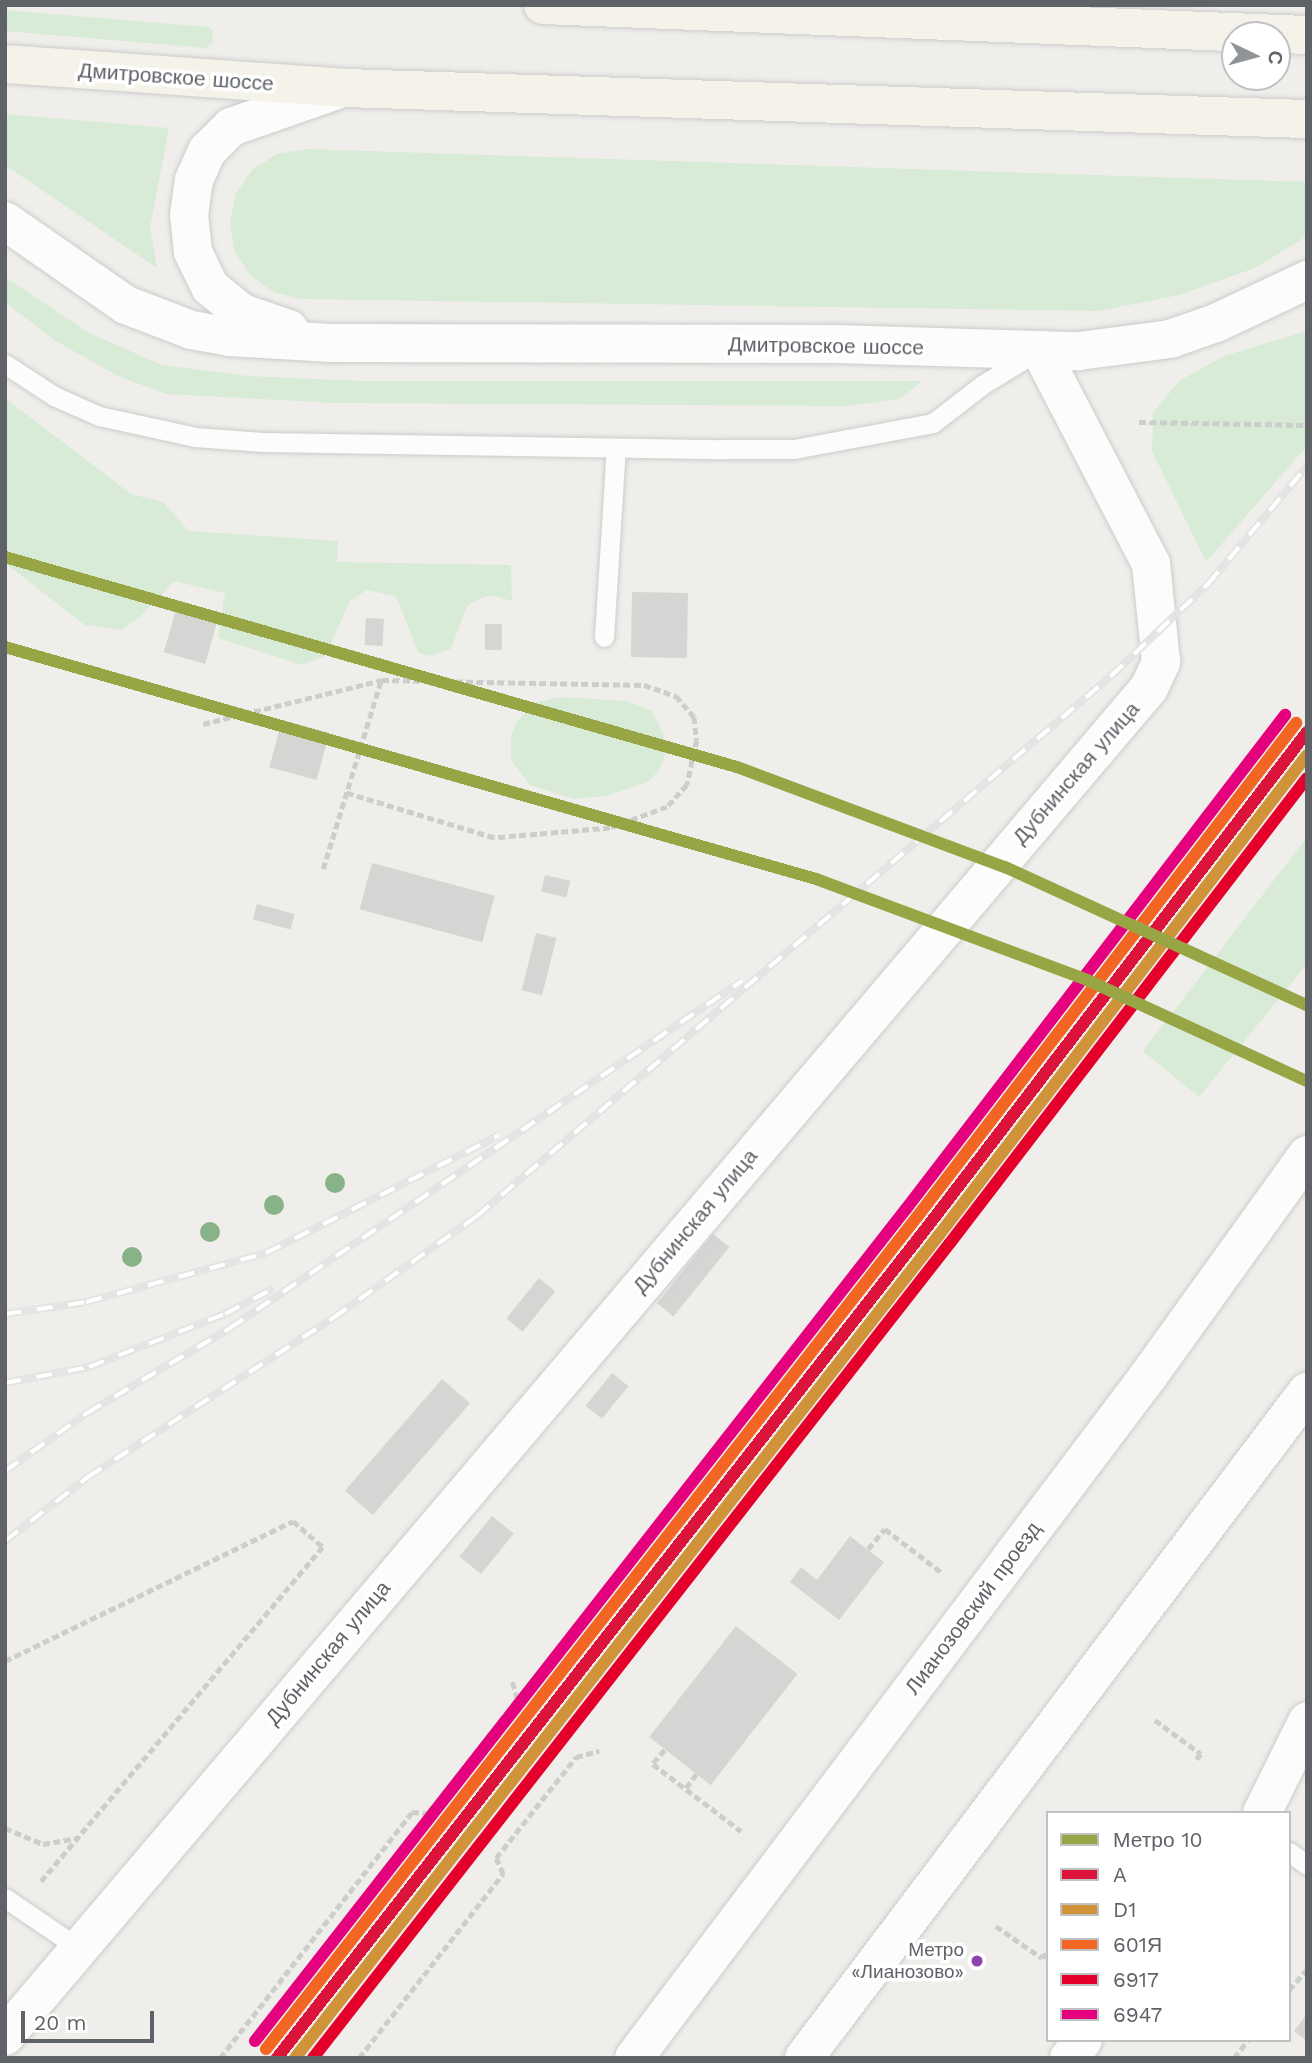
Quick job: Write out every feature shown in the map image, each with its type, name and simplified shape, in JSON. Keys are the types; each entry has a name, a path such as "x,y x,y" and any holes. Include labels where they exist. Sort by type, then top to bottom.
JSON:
{"main road":[{"path":"543,5 1307,35"},
{"name":"Дмитровское шоссе","path":"5,64 346,88 1296,119"}],"street":[{"name":"Дмитровское шоссе","path":"331,343 242,313 210,287 193,252 189,215 194,180 207,152 230,127 274,108 346,88"},
{"name":"Дмитровское шоссе","path":"5,221 126,305 191,330 229,337 331,343 836,344 1040,350 1107,349 1170,339 1216,323 1307,280"},
{"name":"Дубнинская улица","path":"5,2036 77,1947 1149,688 1161,662 1151,564 1040,350"},
{"name":"Лианозовский проезд","path":"634,2058 1149,1375 1307,1155"},
{"path":"804,2058 1307,1392"},
{"path":"1263,1811 1307,1722"},
{"path":"1069,2058 1081,2042"}],"lane":[{"path":"5,364 54,396 99,416 165,433 263,442 794,449 898,432 933,422 982,385 1040,350"},
{"path":"604,637 616,448"},
{"path":"1291,1853 1307,1865"},
{"path":"12,1903 77,1947"}],"path":[{"path":"1139,422 1307,425"},
{"path":"323,869 382,680"},
{"path":"203,724 382,680 645,685 676,696 694,717 694,765 687,785 667,807 653,815 610,828 549,836 494,838 346,793"},
{"path":"5,1661 293,1521 323,1547 78,1838 12,1903"},
{"path":"868,1549 885,1529 942,1572"},
{"path":"220,2058 412,1812 428,1812 517,1699 512,1682"},
{"path":"1155,1720 1201,1754 1195,1762"},
{"path":"665,1750 653,1764 741,1831"},
{"path":"359,2058 503,1874 496,1858 576,1757 599,1751"},
{"path":"685,1788 696,1774"},
{"path":"5,1828 43,1844 78,1838"},
{"path":"996,1926 1042,1958 1046,1953"},
{"path":"1291,1988 1307,1969"},
{"path":"1234,2058 1246,2042"}],"green space":[{"path":"5,10 208,27 213,31 212,43 206,48 5,31"},
{"path":"5,114 169,128 150,227 157,268 5,165"},
{"path":"306,149 1307,182 1307,236 1255,268 1179,295 1099,311 301,299 273,292 250,275 234,250 230,222 236,193 253,169 277,154"},
{"path":"5,277 89,333 162,365 248,376 363,381 922,381 900,399 848,406 336,403 166,394 118,376 54,340 5,302"},
{"path":"1307,331 1307,446 1206,562 1152,451 1153,413 1179,381 1224,356"},
{"path":"5,398 131,494 163,502 189,531 338,541 337,562 511,565 512,601 491,595 467,606 451,649 429,656 418,652 396,596 367,590 350,601 325,656 302,665 218,638 225,593 174,581 140,617 121,630 85,625 5,563"},
{"path":"560,697 626,701 651,710 663,733 666,752 659,770 648,782 606,796 574,799 530,785 511,760 511,736 517,721 537,702"},
{"path":"1307,837 1307,964 1199,1097 1143,1051"}],"building":[{"path":"632,592 688,593 687,658 631,657"},
{"path":"177,606 218,618 205,664 164,652"},
{"path":"366,618 384,619 383,646 365,645"},
{"path":"485,624 502,624 502,650 485,650"},
{"path":"282,720 329,733 317,780 269,767"},
{"path":"372,863 495,896 482,942 360,909"},
{"path":"545,875 570,881 567,897 541,892"},
{"path":"257,904 295,914 291,930 253,919"},
{"path":"536,933 556,938 542,995 522,990"},
{"path":"713,1234 729,1247 673,1316 657,1303"},
{"path":"539,1278 555,1291 523,1332 506,1318"},
{"path":"612,1373 628,1386 602,1419 586,1406"},
{"path":"442,1379 470,1403 373,1515 345,1491"},
{"path":"492,1516 514,1534 481,1574 459,1556"},
{"path":"850,1536 884,1562 839,1620 790,1582 801,1567 817,1580"},
{"path":"736,1626 797,1674 711,1785 649,1737"},
{"path":"1307,2014 1307,2041 1294,2031"}],"railway":[{"path":"5,1541 88,1477 333,1318 477,1216 1111,676 1208,584 1307,466"},
{"path":"5,1471 87,1413 230,1328 742,981"},
{"path":"5,1314 86,1302 266,1253 498,1136"},
{"path":"5,1383 89,1367 225,1314 274,1288"}],"metro line":[{"name":"10","path":"5,557 737,767 1005,867 1307,1005"},
{"name":"10","path":"5,647 816,879 1087,980 1307,1081"}],"transit line":[{"name":"6947","path":"255,2041 906,1209 1285,715"},
{"name":"601Я","path":"266,2049 917,1217 1296,723"},
{"name":"A","path":"277,2058 928,1226 1307,732"},
{"name":"D1","path":"295,2058 939,1235 1307,755"},
{"name":"6917","path":"313,2058 950,1243 1307,778"}],"place":[{"name":"Метро «Лианозово»","path":"977,1961"}]}
